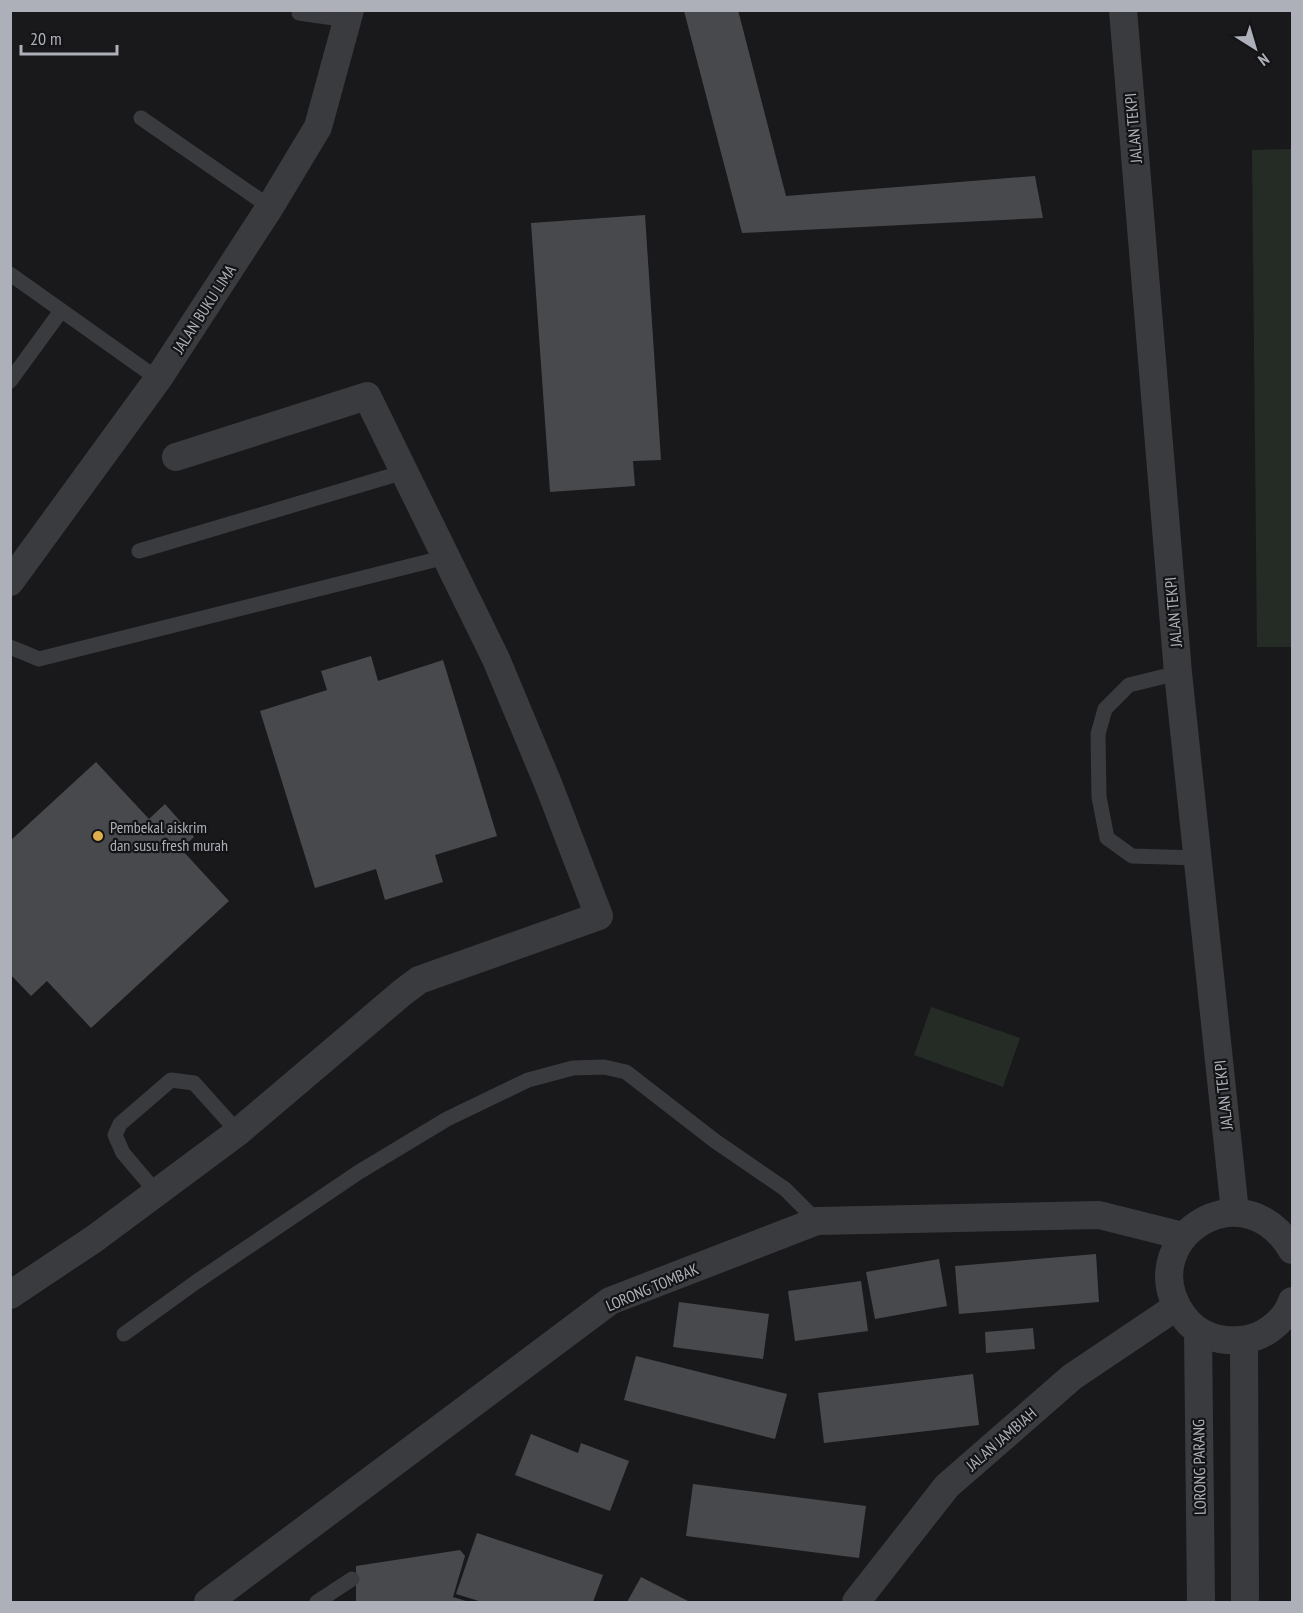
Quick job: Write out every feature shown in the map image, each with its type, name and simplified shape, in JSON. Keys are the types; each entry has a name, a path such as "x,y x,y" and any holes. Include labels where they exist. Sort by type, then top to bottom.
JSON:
{"street":[{"name":"JALAN TEKPI","path":"1123,10 1178,673 1235,1212"},
{"name":"JALAN BUKU LIMA","path":"10,582 158,379 270,207 318,127 349,15"},
{"path":"10,1295 94,1239 238,1132 419,980 599,916 549,786 496,659 367,396 176,457"},
{"path":"1293,1250 1284,1236 1270,1223 1254,1215 1235,1212 1215,1215 1198,1223 1183,1236 1174,1252 1169,1271 1170,1289 1176,1307 1198,1331 1212,1338 1228,1341 1244,1340 1263,1334 1278,1323 1293,1301"},
{"name":"LORONG TOMBAK","path":"208,1602 610,1301 817,1221 1099,1215 1183,1236"},
{"name":"JALAN JAMBIAH","path":"856,1602 947,1486 1072,1377 1176,1307"},
{"name":"LORONG PARANG","path":"1198,1331 1201,1602"},
{"path":"1244,1340 1245,1602"}],"lane":[{"path":"299,13 349,15"},
{"path":"141,118 270,207"},
{"path":"10,274 158,379"},
{"path":"10,381 61,310"},
{"path":"139,551 404,472"},
{"path":"10,647 39,659 446,557"},
{"path":"1178,673 1129,686 1105,709 1098,734 1099,797 1107,838 1132,856 1199,858"},
{"path":"123,1334 359,1172 437,1125 528,1080 573,1068 604,1066 626,1072 715,1141 785,1189 817,1221"},
{"path":"156,1193 123,1153 115,1135 120,1124 171,1080 194,1083 238,1132"},
{"path":"317,1602 352,1579"}],"shaded area":[{"path":"1292,149 1292,647 1257,647 1252,150"},
{"path":"931,1007 1020,1038 1003,1087 914,1055"}],"building":[{"path":"738,10 786,196 1035,176 1043,218 742,233 684,11"},
{"path":"645,215 661,460 633,461 635,486 550,492 531,223"},
{"path":"371,656 378,681 443,660 497,836 435,855 443,882 385,900 376,869 315,888 260,711 327,690 321,671"},
{"path":"96,762 149,819 165,804 194,837 181,849 229,901 91,1028 47,981 31,996 10,974 10,841"},
{"path":"1096,1254 1099,1302 959,1314 955,1266"},
{"path":"939,1259 947,1306 875,1319 866,1272"},
{"path":"861,1281 868,1331 795,1341 788,1291"},
{"path":"679,1302 769,1314 763,1359 673,1347"},
{"path":"1033,1328 1035,1349 986,1353 985,1332"},
{"path":"636,1356 787,1394 775,1439 624,1400"},
{"path":"973,1374 979,1425 824,1443 818,1393"},
{"path":"531,1434 578,1453 581,1443 629,1461 610,1511 515,1475"},
{"path":"693,1484 866,1506 859,1558 686,1536"},
{"path":"477,1533 603,1575 593,1602 482,1602 456,1594"},
{"path":"460,1550 465,1556 453,1597 469,1602 356,1602 356,1566"},
{"path":"641,1577 690,1602 627,1602"}],"place":[{"name":"Pembekal aiskrim dan susu fresh murah","path":"98,836"}]}
